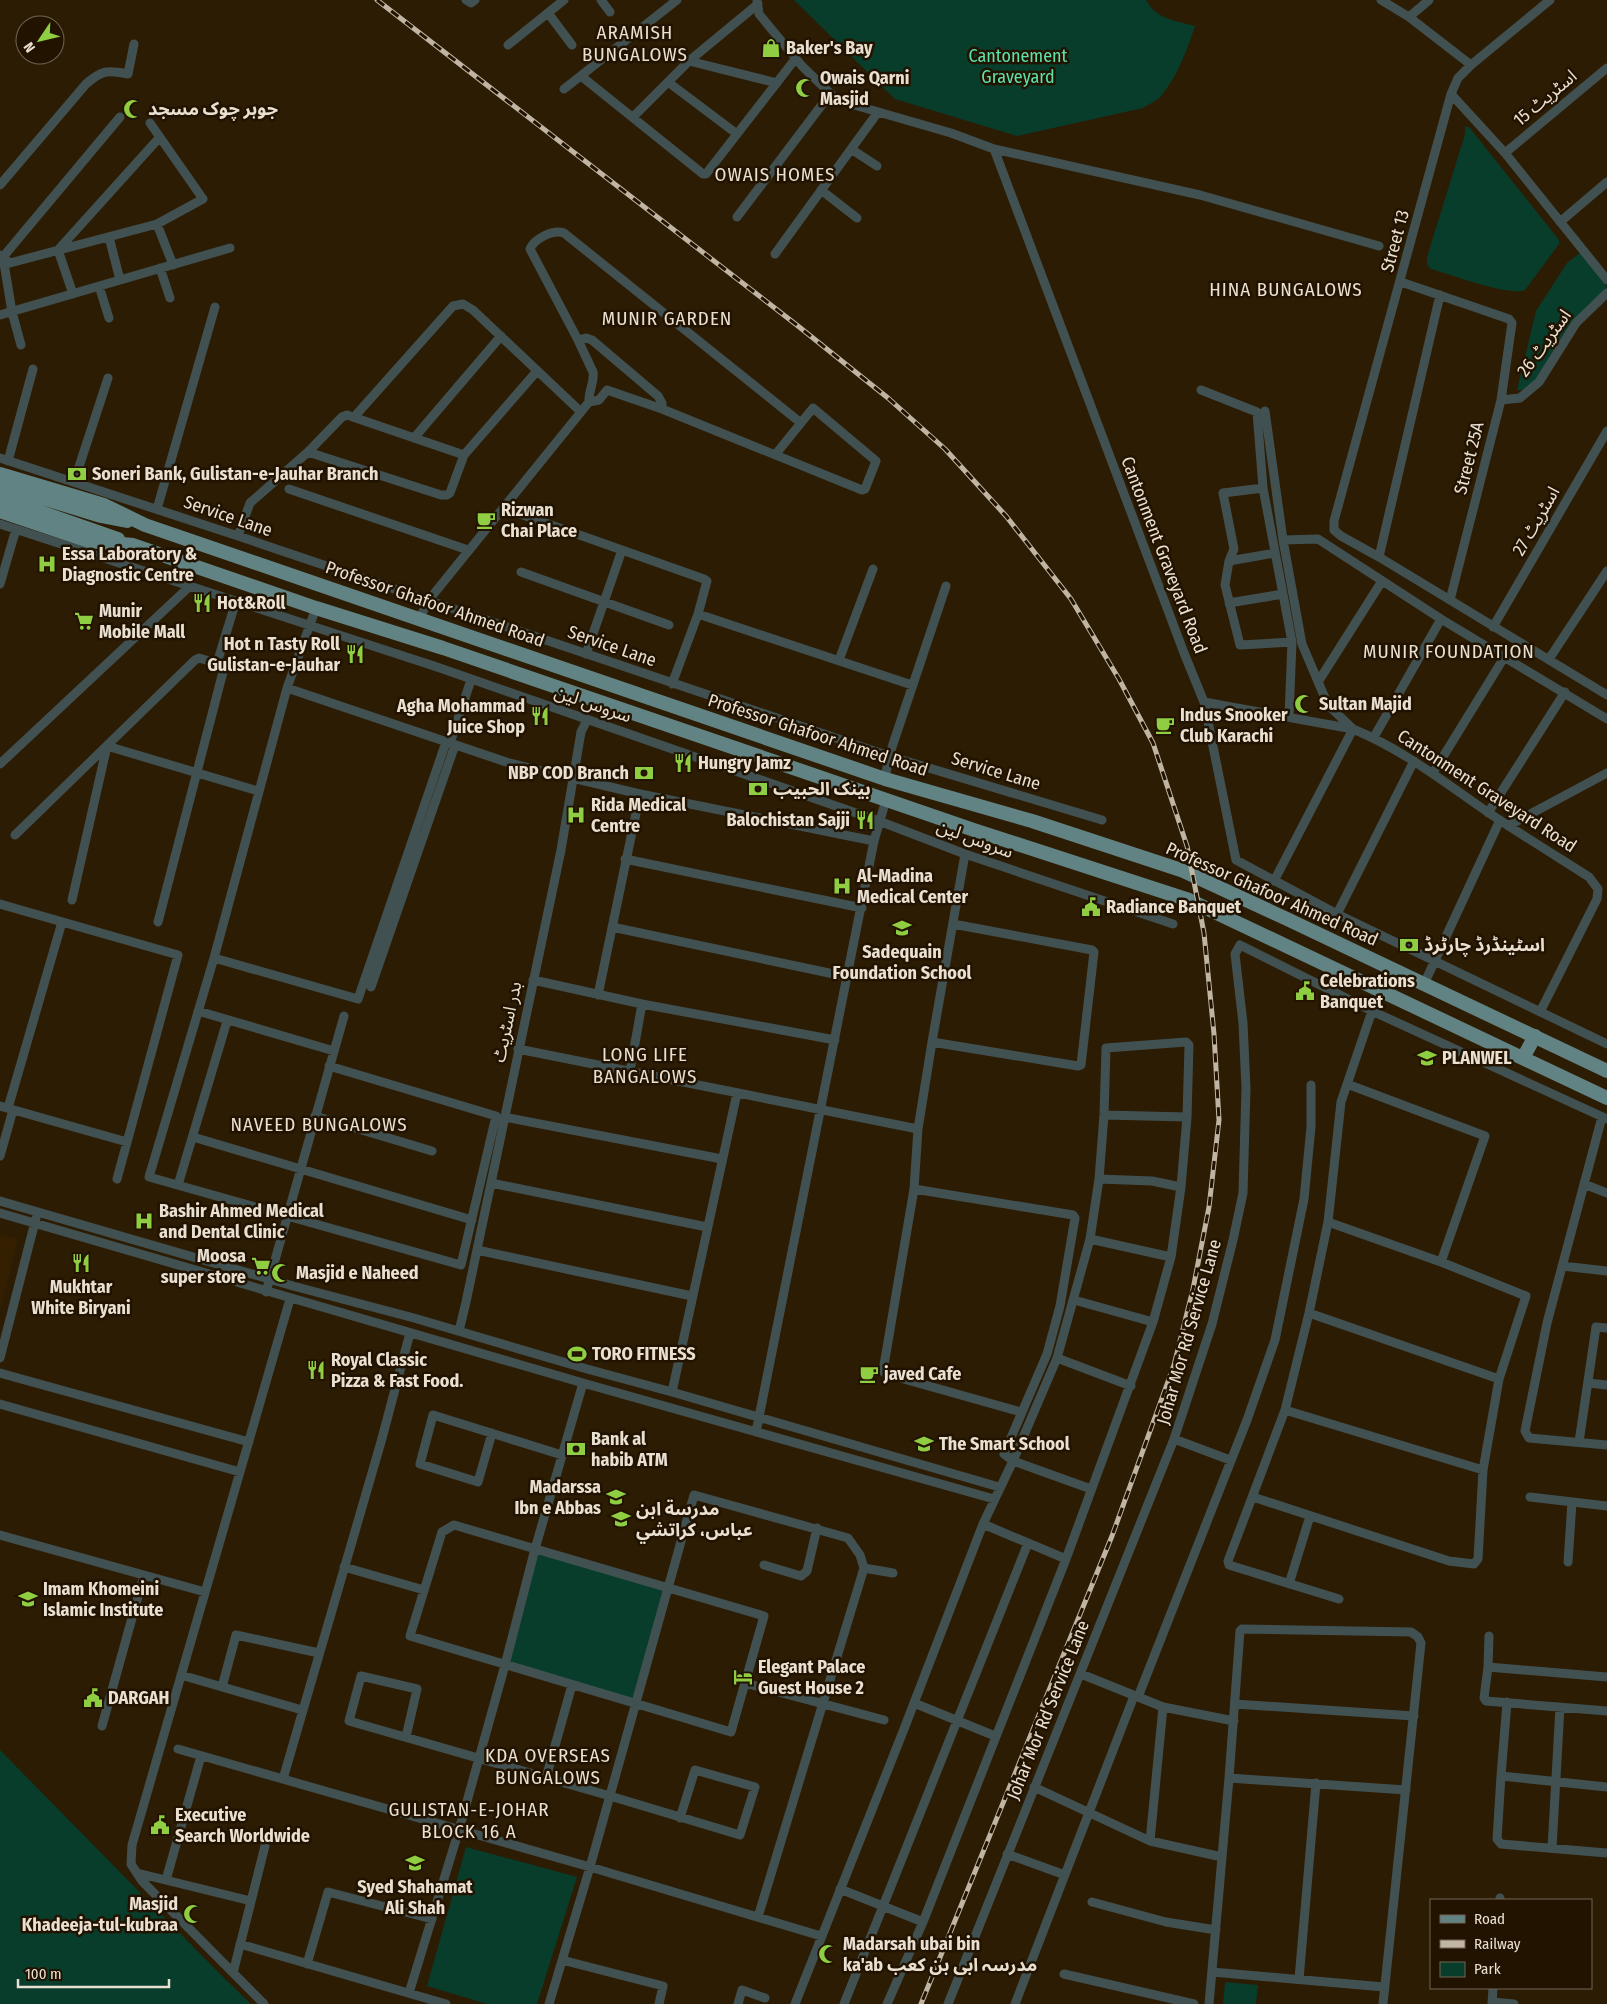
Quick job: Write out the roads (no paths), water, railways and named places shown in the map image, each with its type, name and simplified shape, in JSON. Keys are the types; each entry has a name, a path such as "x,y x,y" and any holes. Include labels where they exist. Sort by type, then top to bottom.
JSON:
{"main road":[{"name":"Professor Ghafoor Ahmed Road","path":"0,474 104,505 145,525 885,779 1032,821 1181,870 1607,1071"},
{"path":"0,485 100,516 145,525"},
{"path":"0,498 316,608 443,648 886,800 1189,900 1607,1098"},
{"path":"0,512 89,541 133,545"},
{"path":"600,702 607,683"},
{"path":"1523,1058 1535,1036"}],"street":[{"path":"466,0 471,3 475,0"},
{"path":"508,45 564,0"},
{"path":"601,0 610,12"},
{"path":"564,89 676,0"},
{"path":"1409,16 1429,0"},
{"name":"Street 13","path":"1379,557 1340,536 1334,530 1334,521 1451,94 1458,78 1470,65 1550,0"},
{"path":"1382,1 1409,16 1470,65"},
{"path":"633,117 689,61 757,2 760,14 796,58 837,100 951,133 994,149 1200,195 1379,246"},
{"path":"548,13 572,45"},
{"path":"0,185 86,84 96,75 108,70 128,74 134,44"},
{"path":"581,76 703,174 708,173 796,58"},
{"path":"689,61 777,83"},
{"name":"اسٹریٹ 15","path":"1505,154 1607,68"},
{"path":"668,82 737,134"},
{"path":"738,217 830,94"},
{"path":"1451,94 1505,154 1607,280"},
{"path":"775,254 878,112"},
{"path":"1,256 120,117"},
{"path":"1,256 10,263 157,224 203,199 150,123"},
{"path":"58,250 159,138"},
{"path":"851,149 877,166"},
{"name":"Cantonment Graveyard Road","path":"994,149 1180,644 1204,702 1353,729 1374,737 1434,773 1488,813 1589,877 1598,889 1597,899 1540,1012"},
{"path":"1560,222 1607,182"},
{"path":"821,190 857,218"},
{"path":"157,224 173,264"},
{"path":"589,402 588,392 594,377 593,372 530,249 534,243 554,232 564,233 801,423"},
{"path":"109,237 120,280"},
{"path":"0,316 230,248"},
{"path":"58,250 73,294"},
{"path":"1,256 12,312 21,345"},
{"path":"160,268 170,298"},
{"path":"1401,282 1440,295 1379,557 1607,695"},
{"path":"99,286 109,318"},
{"name":"اسٹریٹ 26","path":"1501,400 1520,398 1539,382 1576,323 1607,293"},
{"name":"Street 25A","path":"1440,295 1509,319 1512,323 1501,400 1450,600"},
{"path":"354,416 453,306 463,304 473,310 581,412"},
{"path":"157,509 215,307"},
{"path":"414,438 501,336"},
{"path":"578,340 592,340 658,396 662,403 662,409"},
{"path":"4,459 33,369"},
{"path":"308,452 441,495 447,495 450,493 464,455 537,371"},
{"path":"74,482 108,378"},
{"path":"420,618 428,601 589,402 599,400 607,390 662,409 775,455 862,490 865,489 876,464 875,460 813,408 775,455"},
{"path":"1200,390 1257,412 1263,488 1292,642 1290,717"},
{"path":"1265,410 1283,540 1302,644 1328,705 1353,729 1274,882"},
{"path":"238,536 250,502 308,452 342,416 354,416 464,455"},
{"name":"اسٹریٹ 27","path":"1492,627 1607,431"},
{"name":"Service Lane","path":"4,459 889,756 1102,820"},
{"path":"1263,488 1223,493 1234,549 1229,561 1225,585 1240,646 1292,642"},
{"path":"290,489 468,550"},
{"path":"503,508 704,579 707,582 698,614 672,684"},
{"name":"سروس لین","path":"0,524 471,680 879,821 966,854 1173,924"},
{"path":"0,584 16,529"},
{"path":"1283,540 1318,539 1441,619 1607,719"},
{"path":"586,654 622,550"},
{"path":"1229,561 1275,553"},
{"path":"839,660 873,569"},
{"path":"521,572 669,625"},
{"path":"1549,659 1607,572"},
{"path":"1318,682 1382,581"},
{"path":"0,764 190,586"},
{"path":"885,779 889,756 946,586"},
{"path":"1230,603 1283,594"},
{"path":"217,663 236,601"},
{"path":"316,608 288,688 258,791 214,958 149,1177 462,1266 496,1116 330,1066"},
{"path":"698,614 912,686"},
{"path":"1374,737 1441,619"},
{"path":"1434,773 1505,656"},
{"path":"15,835 195,660 199,658 223,665 224,668 158,922"},
{"path":"372,987 471,680"},
{"path":"288,688 509,763 640,794 874,841"},
{"path":"1488,813 1565,692"},
{"path":"1204,702 1236,860 1274,882 1338,914 1607,1044"},
{"name":"بدر اسٹریٹ","path":"458,1331 477,1250 561,850 581,732 587,720"},
{"path":"214,958 358,999 450,744"},
{"path":"107,746 258,791"},
{"path":"72,900 107,746"},
{"path":"1338,914 1414,761"},
{"path":"1508,826 1607,773"},
{"path":"598,995 640,794"},
{"path":"756,1432 874,841 886,800"},
{"path":"1424,984 1500,820"},
{"path":"966,854 944,964 918,1129 914,1189 884,1373 1021,1412"},
{"path":"626,858 862,908"},
{"path":"0,904 178,955 117,1179"},
{"path":"0,1156 7,1108 62,922"},
{"path":"932,1042 1081,1065 1094,952 953,924"},
{"path":"612,926 848,977"},
{"name":"Johar Mor Rd Service Lane","path":"948,2004 1174,1439 1212,1324 1233,1240 1242,1193 1246,1088 1243,1023 1235,954 1240,945 1372,1011 1605,1118"},
{"path":"533,980 642,1004 835,1040"},
{"path":"1338,1599 1228,1563 1285,1410 1309,1313 1328,1222 1341,1102 1372,1011 1382,991"},
{"path":"630,1071 642,1004"},
{"path":"198,1012 334,1051"},
{"path":"266,1292 344,1016"},
{"path":"178,1185 227,1021"},
{"path":"795,2004 983,1524 1013,1461 1057,1358 1090,1238 1099,1179 1104,1115 1106,1048 1186,1042 1189,1045 1187,1117 1181,1186 1171,1257 1154,1322 1066,1559 922,1922 887,2004"},
{"path":"518,1049 918,1129"},
{"path":"1347,1084 1484,1136 1441,1262"},
{"path":"1015,2004 1246,1420 1277,1331 1304,1198 1311,1127 1311,1086"},
{"path":"672,1392 737,1093"},
{"path":"7,1108 127,1142"},
{"path":"1104,1115 1187,1117"},
{"path":"315,1116 432,1150"},
{"path":"504,1117 722,1159"},
{"path":"1605,1118 1584,1184 1546,1323 1525,1431 1529,1438 1607,1445"},
{"path":"193,1137 472,1220"},
{"path":"1099,1179 1152,1181 1181,1186"},
{"path":"491,1183 707,1227"},
{"path":"1584,1184 1607,1193"},
{"path":"914,1189 1073,1215 1075,1218 1060,1306 1047,1354 1004,1454 1013,1461 1091,1490"},
{"path":"0,1202 269,1280 759,1416 999,1487"},
{"path":"0,1358 38,1212"},
{"path":"0,1213 290,1299 994,1499"},
{"path":"1253,1497 1449,1561 1474,1564 1478,1559 1483,1470 1499,1378 1526,1296 1441,1262 1328,1222"},
{"path":"1090,1238 1171,1257"},
{"path":"477,1250 692,1296"},
{"path":"1562,1266 1607,1271"},
{"path":"264,2004 142,1881 131,1864 132,1845 290,1299"},
{"path":"1074,1300 1154,1322"},
{"path":"1309,1313 1499,1378"},
{"path":"1579,1442 1596,1327 1607,1328"},
{"path":"283,1779 381,1442 410,1333"},
{"path":"1057,1358 1131,1386"},
{"path":"0,1373 249,1442"},
{"path":"409,1993 479,1760 535,1549 583,1383"},
{"path":"1588,1383 1607,1385"},
{"path":"0,1404 240,1472"},
{"path":"1285,1410 1483,1470"},
{"path":"492,1433 478,1482 420,1464 432,1415 492,1433 562,1455"},
{"path":"1174,1439 1230,1460"},
{"path":"549,2004 590,1867 694,1495 848,1538 860,1555 864,1568 758,1918"},
{"path":"1530,1497 1607,1506"},
{"path":"1568,1562 1572,1502"},
{"path":"1289,1584 1310,1516"},
{"path":"983,1524 1066,1559"},
{"path":"454,1525 535,1549 764,1616 731,1732 410,1636 442,1532 454,1525"},
{"path":"764,1565 801,1576 805,1574 817,1528"},
{"path":"0,1535 205,1592"},
{"path":"844,2004 1028,1543"},
{"path":"344,1567 424,1590"},
{"path":"864,1568 893,1573"},
{"path":"102,1726 144,1575"},
{"path":"1210,2004 1241,1630 1411,1632 1418,1637 1421,1643 1383,2004"},
{"path":"222,1687 236,1635 319,1653"},
{"path":"1489,1636 1484,1698 1486,1701 1607,1711"},
{"path":"1488,1667 1607,1678"},
{"path":"1081,1674 1163,1707 1234,1721"},
{"path":"181,1675 302,1710"},
{"path":"406,1737 417,1689 361,1676 349,1721 479,1760 610,1796 680,1818 740,1835 755,1787 695,1770 680,1818"},
{"path":"745,1683 884,1720"},
{"path":"546,1778 572,1685"},
{"path":"1507,1702 1497,1840 1501,1844 1607,1852"},
{"path":"914,1703 995,1736"},
{"path":"1235,1704 1414,1716"},
{"path":"1150,1841 1163,1707"},
{"path":"1552,1848 1560,1707"},
{"path":"178,1749 590,1867 821,1936"},
{"path":"166,1880 201,1756"},
{"path":"1501,1776 1607,1787"},
{"path":"1230,1778 1406,1790"},
{"path":"1299,1979 1316,1784"},
{"path":"1034,1787 1150,1841 1222,1857"},
{"path":"233,1972 265,1846"},
{"path":"1007,1854 1065,1875"},
{"path":"137,1872 251,1901"},
{"path":"840,1889 922,1922"},
{"path":"307,1964 328,1892 432,1919"},
{"path":"1092,1902 1166,1922 1216,1930"},
{"path":"240,1944 446,2004"},
{"path":"562,1960 663,1986 659,2004"},
{"path":"1212,1972 1384,1987"},
{"path":"1064,1974 1194,2004"},
{"path":"1493,1989 1492,2003 1514,2004"},
{"path":"738,2004 742,1990 765,1998"}],"railway":[{"path":"377,0 798,326 888,398 945,449 1006,516 1071,599 1119,679 1153,743 1187,846 1204,933 1214,1034 1219,1120 1209,1207 1193,1289 1174,1365 1112,1536 921,2004"}],"place":[{"name":"Baker's Bay","path":"771,48"},
{"name":"Owais Qarni Masjid","path":"805,88"},
{"name":"جوہر چوک مسجد","path":"133,109"},
{"name":"Soneri Bank, Gulistan-e-Jauhar Branch","path":"77,474"},
{"name":"Rizwan Chai Place","path":"486,520"},
{"name":"Essa Laboratory & Diagnostic Centre","path":"47,564"},
{"name":"Hot&Roll","path":"202,603"},
{"name":"Munir Mobile Mall","path":"84,621"},
{"name":"Hot n Tasty Roll Gulistan-e-Jauhar","path":"355,654"},
{"name":"Sultan Majid","path":"1304,704"},
{"name":"Agha Mohammad Juice Shop","path":"540,716"},
{"name":"Indus Snooker Club Karachi","path":"1165,725"},
{"name":"Hungry Jamz","path":"683,763"},
{"name":"NBP COD Branch","path":"644,773"},
{"name":"بينک الحبيب","path":"758,789"},
{"name":"Rida Medical Centre","path":"576,815"},
{"name":"Balochistan Sajji","path":"865,820"},
{"name":"Al-Madina Medical Center","path":"842,886"},
{"name":"Radiance Banquet","path":"1091,907"},
{"name":"Sadequain Foundation School","path":"902,928"},
{"name":"اسٹینڈرڈ چارٹرڈ","path":"1409,945"},
{"name":"Celebrations Banquet","path":"1305,991"},
{"name":"PLANWEL","path":"1427,1058"},
{"name":"Bashir Ahmed Medical and Dental Clinic","path":"144,1221"},
{"name":"Mukhtar White Biryani","path":"81,1263"},
{"name":"Moosa super store","path":"261,1266"},
{"name":"Masjid e Naheed","path":"281,1273"},
{"name":"TORO FITNESS","path":"577,1354"},
{"name":"Royal Classic Pizza & Fast Food.","path":"316,1370"},
{"name":"javed Cafe","path":"869,1374"},
{"name":"The Smart School","path":"924,1444"},
{"name":"Bank al habib ATM","path":"576,1449"},
{"name":"Madarssa Ibn e Abbas","path":"616,1497"},
{"name":"مدرسة ابن عباس، كراتشي","path":"621,1519"},
{"name":"Imam Khomeini Islamic Institute","path":"28,1599"},
{"name":"Elegant Palace Guest House 2","path":"743,1677"},
{"name":"DARGAH","path":"93,1698"},
{"name":"Executive Search Worldwide","path":"160,1825"},
{"name":"Syed Shahamat Ali Shah","path":"415,1863"},
{"name":"Masjid Khadeeja-tul-kubraa","path":"193,1914"},
{"name":"Madarsah ubai bin ka'ab مدرسہ ابی بن کعب","path":"828,1954"}],"district":[{"name":"ARAMISH BUNGALOWS","path":"635,43"},
{"name":"OWAIS HOMES","path":"775,174"},
{"name":"HINA BUNGALOWS","path":"1286,289"},
{"name":"MUNIR GARDEN","path":"667,318"},
{"name":"MUNIR FOUNDATION","path":"1449,651"},
{"name":"LONG LIFE BANGALOWS","path":"645,1065"},
{"name":"NAVEED BUNGALOWS","path":"319,1124"},
{"name":"KDA OVERSEAS BUNGALOWS","path":"548,1766"},
{"name":"GULISTAN-E-JOHAR BLOCK 16 A","path":"469,1820"}],"park label":[{"name":"Cantonement Graveyard","path":"1018,66"}]}
